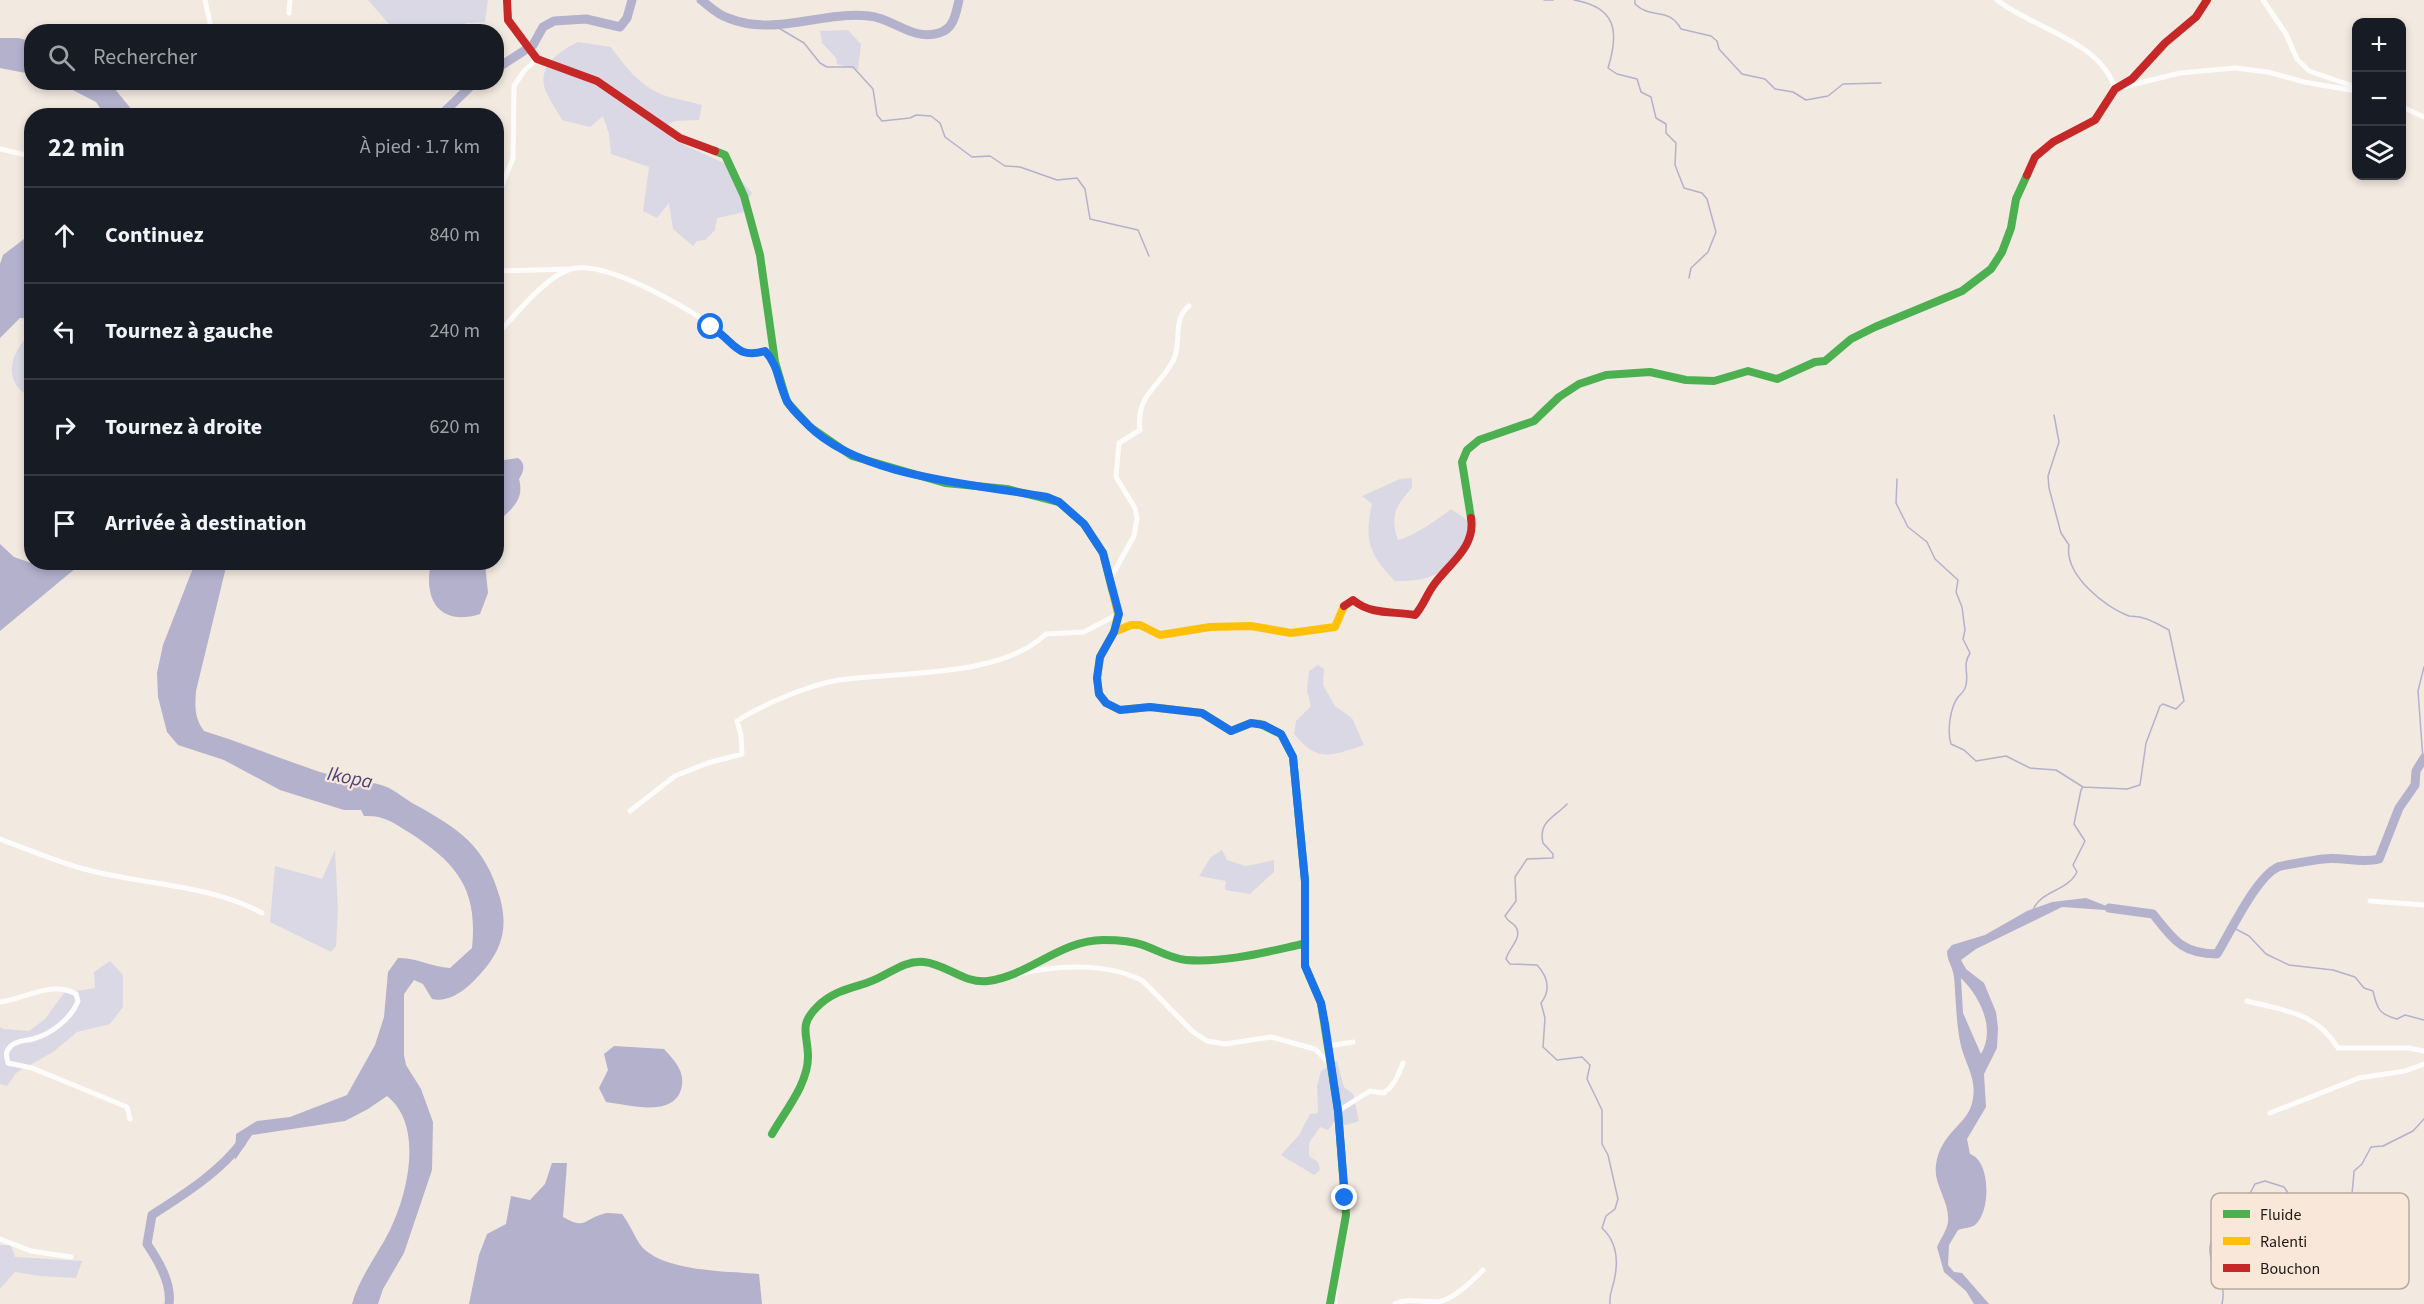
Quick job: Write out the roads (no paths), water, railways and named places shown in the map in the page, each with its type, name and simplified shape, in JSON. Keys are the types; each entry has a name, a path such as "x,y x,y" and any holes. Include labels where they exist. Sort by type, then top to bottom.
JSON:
{"street":[{"path":"205,0 210,24"},
{"path":"290,0 290,14"},
{"path":"507,0 508,20 537,59 597,81 680,138 725,155 744,196 760,255 769,305 775,362 787,402 810,427 852,456 945,483 1007,489 1047,497 1059,502 1084,524 1103,553 1119,614 1114,632 1100,657 1097,678 1099,694 1106,703 1120,710 1150,707 1202,713 1231,731 1251,723 1264,725 1281,734 1293,757 1298,803 1305,881 1303,944 1305,966 1321,1003 1338,1111 1346,1215 1330,1304"},
{"path":"1997,0 2013,12 2097,57 2110,73 2115,89"},
{"path":"1114,632 1140,625 1160,635 1210,627 1251,626 1291,633 1335,627 1344,606 1353,600 1364,609 1375,612 1389,610 1415,615 1423,606 1432,587 1464,550 1473,528 1462,462 1467,450 1479,440 1534,421 1569,391 1606,375 1650,372 1686,380 1714,381 1734,373 1748,371 1777,379 1815,362 1825,362 1851,339 1875,327 1948,299 1991,270 2005,244 2016,200 2035,157 2053,142 2095,120 2115,89 2132,79 2165,43 2196,17 2207,0"},
{"path":"2263,0 2286,34 2297,59 2309,71 2352,87"},
{"path":"504,180 513,158 514,86 524,71 537,59"},
{"path":"2115,89 2180,73 2235,68 2268,72 2304,82 2352,88"},
{"path":"2406,109 2424,117"},
{"path":"0,149 24,155"},
{"path":"504,271 570,269 605,271 621,276 661,296 726,335 741,353 751,355 765,351 775,362"},
{"path":"504,327 529,298 570,269"},
{"path":"1109,580 1134,536 1137,518 1135,508 1116,477 1119,443 1140,430 1138,414 1142,402 1172,363 1177,350 1180,316 1189,306"},
{"path":"630,810 675,776 742,754 741,735 737,721 759,706 836,681 988,664 1014,656 1032,647 1046,634 1084,632 1119,614"},
{"path":"0,839 90,871 195,891 246,904 262,913"},
{"path":"2370,901 2396,901 2424,905"},
{"path":"1005,977 1062,950 1103,940 1140,944 1185,960 1252,956 1303,944"},
{"path":"772,1134 806,1075 808,1056 804,1026 808,1017 818,1005 838,991 871,982 916,961 938,966 964,978 986,981 1058,969 1120,972 1143,981 1192,1031 1207,1041 1226,1044 1271,1037 1315,1049 1331,1065"},
{"path":"0,1002 50,989 63,988 76,994 78,1001 70,1017 35,1039 14,1043 8,1048 6,1055 8,1063 32,1068 127,1107 130,1119"},
{"path":"2247,1001 2310,1019 2328,1032 2338,1048 2408,1048 2424,1051"},
{"path":"1329,1046 1353,1042"},
{"path":"1338,1111 1370,1091 1384,1093 1395,1083 1403,1063"},
{"path":"2270,1113 2360,1078 2405,1071 2424,1064"},
{"path":"0,1239 31,1251 71,1257"},
{"path":"1395,1304 1441,1301 1466,1286 1483,1270"},
{"path":"1333,1278 1335,1304"}],"water":[{"path":"0,38 24,39 24,73 0,68"},
{"path":"73,90 116,90 130,108 100,108 96,102"},
{"path":"24,239 24,318 20,318 0,338 0,264 3,255"},
{"path":"518,458 523,468 519,479 520,493 516,504 504,516 504,460"},
{"path":"0,544 14,557 24,560 24,570 74,570 0,631"},
{"path":"192,570 225,570 196,691 197,717 204,731 320,772 379,784 390,789 444,822 468,840 487,864 500,898 503,925 500,942 493,958 476,979 456,995 440,1000 432,999 423,984 414,980 404,994 404,1055 406,1065 421,1089 433,1122 432,1170 404,1253 383,1289 378,1304 352,1304 364,1275 397,1215 407,1179 409,1141 406,1124 398,1109 387,1096 345,1121 252,1135 235,1160 236,1134 257,1121 290,1117 347,1095 375,1045 384,1017 388,972 398,958 450,968 472,948 472,910 468,894 461,880 441,856 427,844 388,820 364,816 361,810 344,810 280,790 224,760 178,745 167,732 158,697 157,673 163,645"},
{"path":"430,570 486,570 488,593 480,614 454,617 444,613 432,598"},
{"path":"2086,898 2119,911 2062,907 1976,949 1961,960 1966,969 1984,983 1996,1012 1998,1028 1997,1048 1984,1074 1986,1107 1967,1139 1970,1154 1982,1166 1985,1176 1984,1209 1975,1225 1958,1230 1949,1245 1948,1265 1954,1272 1962,1273 1989,1304 1974,1304 1966,1291 1944,1272 1937,1247 1948,1222 1947,1207 1937,1179 1938,1154 1948,1137 1969,1111 1974,1087 1959,1038 1954,977 1947,951 1952,945 1985,935 2027,911 2052,902","holes":["1961,978 1984,1013 1987,1034 1981,1054 1963,1013"]},
{"path":"614,1046 664,1049 678,1066 681,1075 682,1085 678,1096 662,1106 651,1107 606,1102 599,1088 608,1070 604,1054"},
{"path":"552,1163 567,1163 563,1217 576,1223 584,1223 605,1213 622,1214 639,1243 648,1253 661,1260 712,1271 759,1274 762,1304 469,1304 479,1255 487,1234 506,1224 511,1196 530,1200 545,1184"}],"waterway":[{"name":"Ikopa","path":"504,64 533,45 543,27 554,21 586,19 620,27 627,18 632,0"},
{"name":"Ikopa","path":"701,0 721,15 746,23 763,25 851,15 869,16 911,32 929,35 948,28 954,20 959,0"},
{"path":"1544,0 1553,0"},
{"path":"1574,0 1598,8 1611,22 1614,42 1608,68 1617,74 1637,79 1641,92 1651,97 1656,118 1666,124 1666,133 1676,143 1675,165 1684,188 1702,193 1707,199 1716,232 1708,252 1691,268 1689,278"},
{"path":"1635,0 1635,4 1641,9 1665,15 1676,22 1681,29 1711,36 1717,41 1719,49 1742,74 1765,79 1775,89 1793,92 1806,100 1828,96 1843,84 1881,83"},
{"path":"777,27 804,43 820,63 827,67 853,67 873,89 877,115 882,121 910,118 916,115 931,116 940,123 945,137 972,157 990,156 1005,166 1020,167 1057,180 1077,178 1085,189 1090,219 1138,230 1149,256"},
{"name":"Ikopa","path":"448,108 467,90"},
{"path":"2033,910 2042,898 2067,884 2077,872 2073,865 2085,841 2074,824 2083,787 2127,789 2140,785 2146,743 2160,706 2163,704 2176,709 2184,701 2169,630 2146,619 2119,612 2108,605 2088,588 2073,567 2069,556 2069,545 2061,533 2049,488 2048,476 2059,442 2054,415"},
{"path":"1897,479 1896,503 1908,527 1927,542 1935,559 1958,580 1956,592 1962,607 1965,630 1963,639 1970,653 1966,662 1966,687 1955,702 1951,713 1949,733 1951,744 1964,750 1976,761 2006,756 2030,768 2056,770 2083,787"},
{"path":"2423,759 2418,691 2424,667"},
{"path":"2109,908 2153,914 2180,944 2195,951 2217,954 2252,893 2278,867 2330,858 2365,861 2379,859 2399,808 2415,785 2416,771 2424,758"},
{"path":"1567,804 1548,820 1543,830 1543,843 1553,854 1553,858 1527,859 1515,877 1516,901 1505,916 1516,927 1518,935 1506,959 1510,964 1537,965 1544,974 1547,988 1541,1003 1545,1018 1543,1047 1557,1060 1582,1057 1590,1065 1587,1079 1602,1110 1602,1144 1608,1155 1618,1199 1615,1209 1606,1216 1602,1228 1611,1239 1616,1252 1616,1273 1610,1304"},
{"path":"2232,927 2249,936 2266,954 2289,965 2333,970 2355,977 2364,988 2373,991 2378,1006 2386,1015 2397,1019 2405,1015 2424,1020"},
{"path":"2352,1193 2354,1171 2362,1164 2371,1147 2383,1146 2413,1131 2424,1119"},
{"name":"Ikopa","path":"169,1304 166,1280 160,1264 147,1244 152,1215 212,1173 242,1142"},
{"path":"2250,1193 2255,1184 2265,1181 2284,1187 2288,1193"},
{"path":"2211,1244 2211,1257"},
{"path":"2222,1289 2222,1304"}]}
